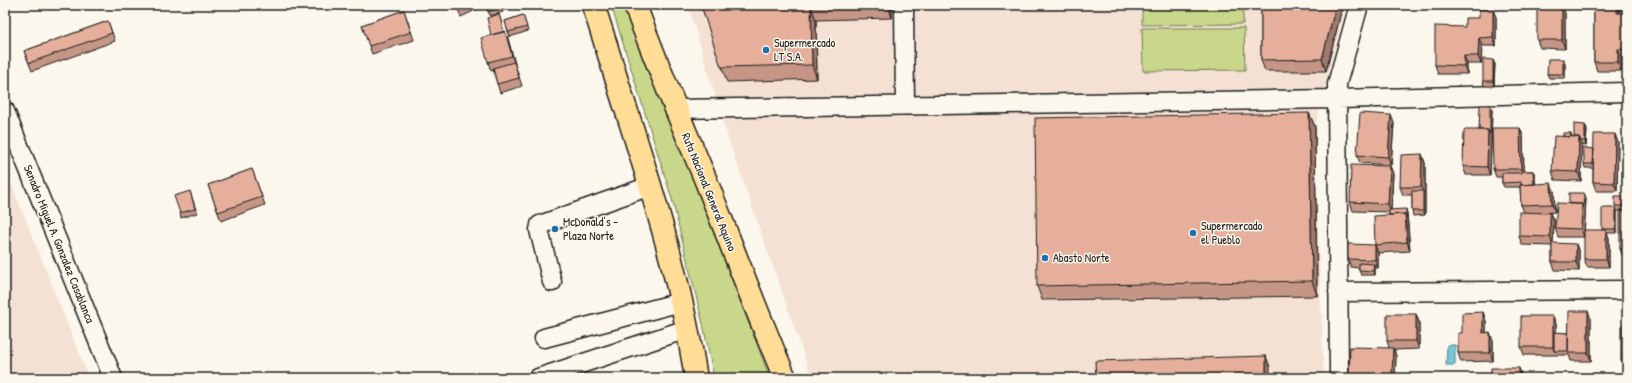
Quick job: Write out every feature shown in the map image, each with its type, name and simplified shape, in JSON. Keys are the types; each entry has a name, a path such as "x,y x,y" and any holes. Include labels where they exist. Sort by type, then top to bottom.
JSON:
{"highway":[{"path":"592,5 650,186 681,302 696,378"},
{"name":"Ruta Nacional General Aquino","path":"635,5 759,318 785,378"}],"street":[{"path":"904,5 905,106"},
{"path":"1338,373 1337,84 1359,5"},
{"path":"675,109 1337,99 1627,92"},
{"name":"Senadro Miguel A. Gonzalez Casablanca","path":"5,111 113,378"},
{"path":"552,282 539,230 540,225 650,186"},
{"path":"1338,292 1627,290"},
{"path":"544,338 681,302"},
{"path":"538,378 687,329"}],"shaded area":[{"name":"Abasto Norte","path":"688,5 1346,5 1314,131 1324,378 812,378 728,138"},
{"path":"5,168 89,378 5,378"}],"green space":[{"path":"611,5 625,5 770,378 714,378 703,324 672,199"},
{"path":"1142,5 1243,5 1243,24 1142,25"},
{"path":"1142,28 1244,28 1245,70 1143,71"}],"water":[{"path":"1447,345 1455,345 1455,365 1446,365"}],"building":[{"path":"456,5 465,5 458,8"},
{"path":"486,5 501,5 502,7 488,12"},
{"name":"Supermercado LT S.A.","path":"701,5 855,5 811,6 812,65 721,67"},
{"path":"1261,5 1336,5 1322,59 1261,60"},
{"path":"1537,5 1562,5 1562,40 1537,40"},
{"path":"1594,5 1617,5 1617,13 1627,13 1627,49 1618,49 1618,62 1594,62"},
{"path":"1619,5 1627,5 1627,10 1619,10"},
{"path":"1479,9 1493,9 1493,37 1479,38 1478,56 1464,56 1464,66 1435,65 1435,26 1465,27 1465,18 1479,18"},
{"path":"404,10 411,32 369,46 362,25"},
{"path":"499,14 504,32 491,35 487,18"},
{"path":"523,15 527,27 508,32 505,21"},
{"path":"108,21 112,33 29,63 24,51"},
{"path":"505,31 512,56 488,62 481,38"},
{"path":"1483,59 1493,60 1493,81 1483,81"},
{"path":"1548,59 1563,59 1563,74 1547,74"},
{"path":"514,62 519,78 497,84 493,68"},
{"path":"1480,105 1490,105 1490,134 1488,130 1479,130"},
{"path":"1309,113 1312,281 1037,286 1035,118"},
{"path":"1360,113 1391,115 1388,157 1357,155"},
{"path":"1574,124 1585,125 1585,141 1581,141 1579,137 1574,137"},
{"path":"1492,128 1520,128 1521,169 1493,169"},
{"path":"1464,130 1488,130 1487,167 1463,166"},
{"path":"1563,133 1571,133 1570,137 1563,136"},
{"path":"1594,134 1615,134 1614,183 1593,182"},
{"path":"1554,136 1579,137 1578,172 1552,171"},
{"path":"1584,148 1594,149 1593,164 1584,164"},
{"path":"1422,154 1421,187 1400,187 1401,155"},
{"path":"1351,165 1390,166 1388,204 1350,202"},
{"path":"252,169 262,197 218,212 208,185"},
{"path":"1522,171 1533,171 1534,184 1521,185 1521,182 1502,183 1502,173 1522,173"},
{"path":"1551,183 1552,204 1521,205 1520,185"},
{"path":"190,191 195,209 180,213 174,196"},
{"path":"1412,191 1423,191 1423,211 1412,211"},
{"path":"1569,193 1584,193 1583,208 1582,204 1569,204"},
{"path":"1615,196 1627,196 1627,206 1615,206"},
{"path":"1557,203 1582,204 1581,229 1555,228"},
{"path":"1602,208 1616,208 1616,229 1602,229"},
{"path":"1406,209 1406,218 1405,214 1389,215 1389,210"},
{"path":"1620,211 1627,211 1627,249 1620,249"},
{"path":"1519,212 1550,213 1550,237 1519,236"},
{"path":"1405,214 1407,242 1375,245 1374,216"},
{"path":"1584,230 1606,230 1606,259 1584,259"},
{"path":"1552,243 1576,244 1576,262 1552,262"},
{"path":"1348,244 1375,245 1375,260 1348,259"},
{"path":"1359,263 1374,264 1373,271 1359,270"},
{"path":"1569,311 1588,311 1588,353 1568,353"},
{"path":"1483,312 1483,333 1490,332 1490,353 1458,353 1458,333 1462,333 1462,313"},
{"path":"1387,314 1416,314 1416,341 1387,341"},
{"path":"1521,316 1553,316 1553,347 1521,347"},
{"path":"1621,326 1627,326 1627,360 1621,360"},
{"path":"1554,332 1568,333 1568,351 1554,351"},
{"path":"1350,347 1393,348 1392,378 1349,378"},
{"path":"1266,356 1266,378 1096,378 1095,361"},
{"path":"1491,368 1519,368 1519,378 1491,378"}],"place":[{"name":"Supermercado LT S.A.","path":"766,50"},
{"name":"McDonald’s - Plaza Norte","path":"555,229"},
{"name":"Supermercado el Pueblo","path":"1193,233"},
{"name":"Abasto Norte","path":"1045,258"}]}
